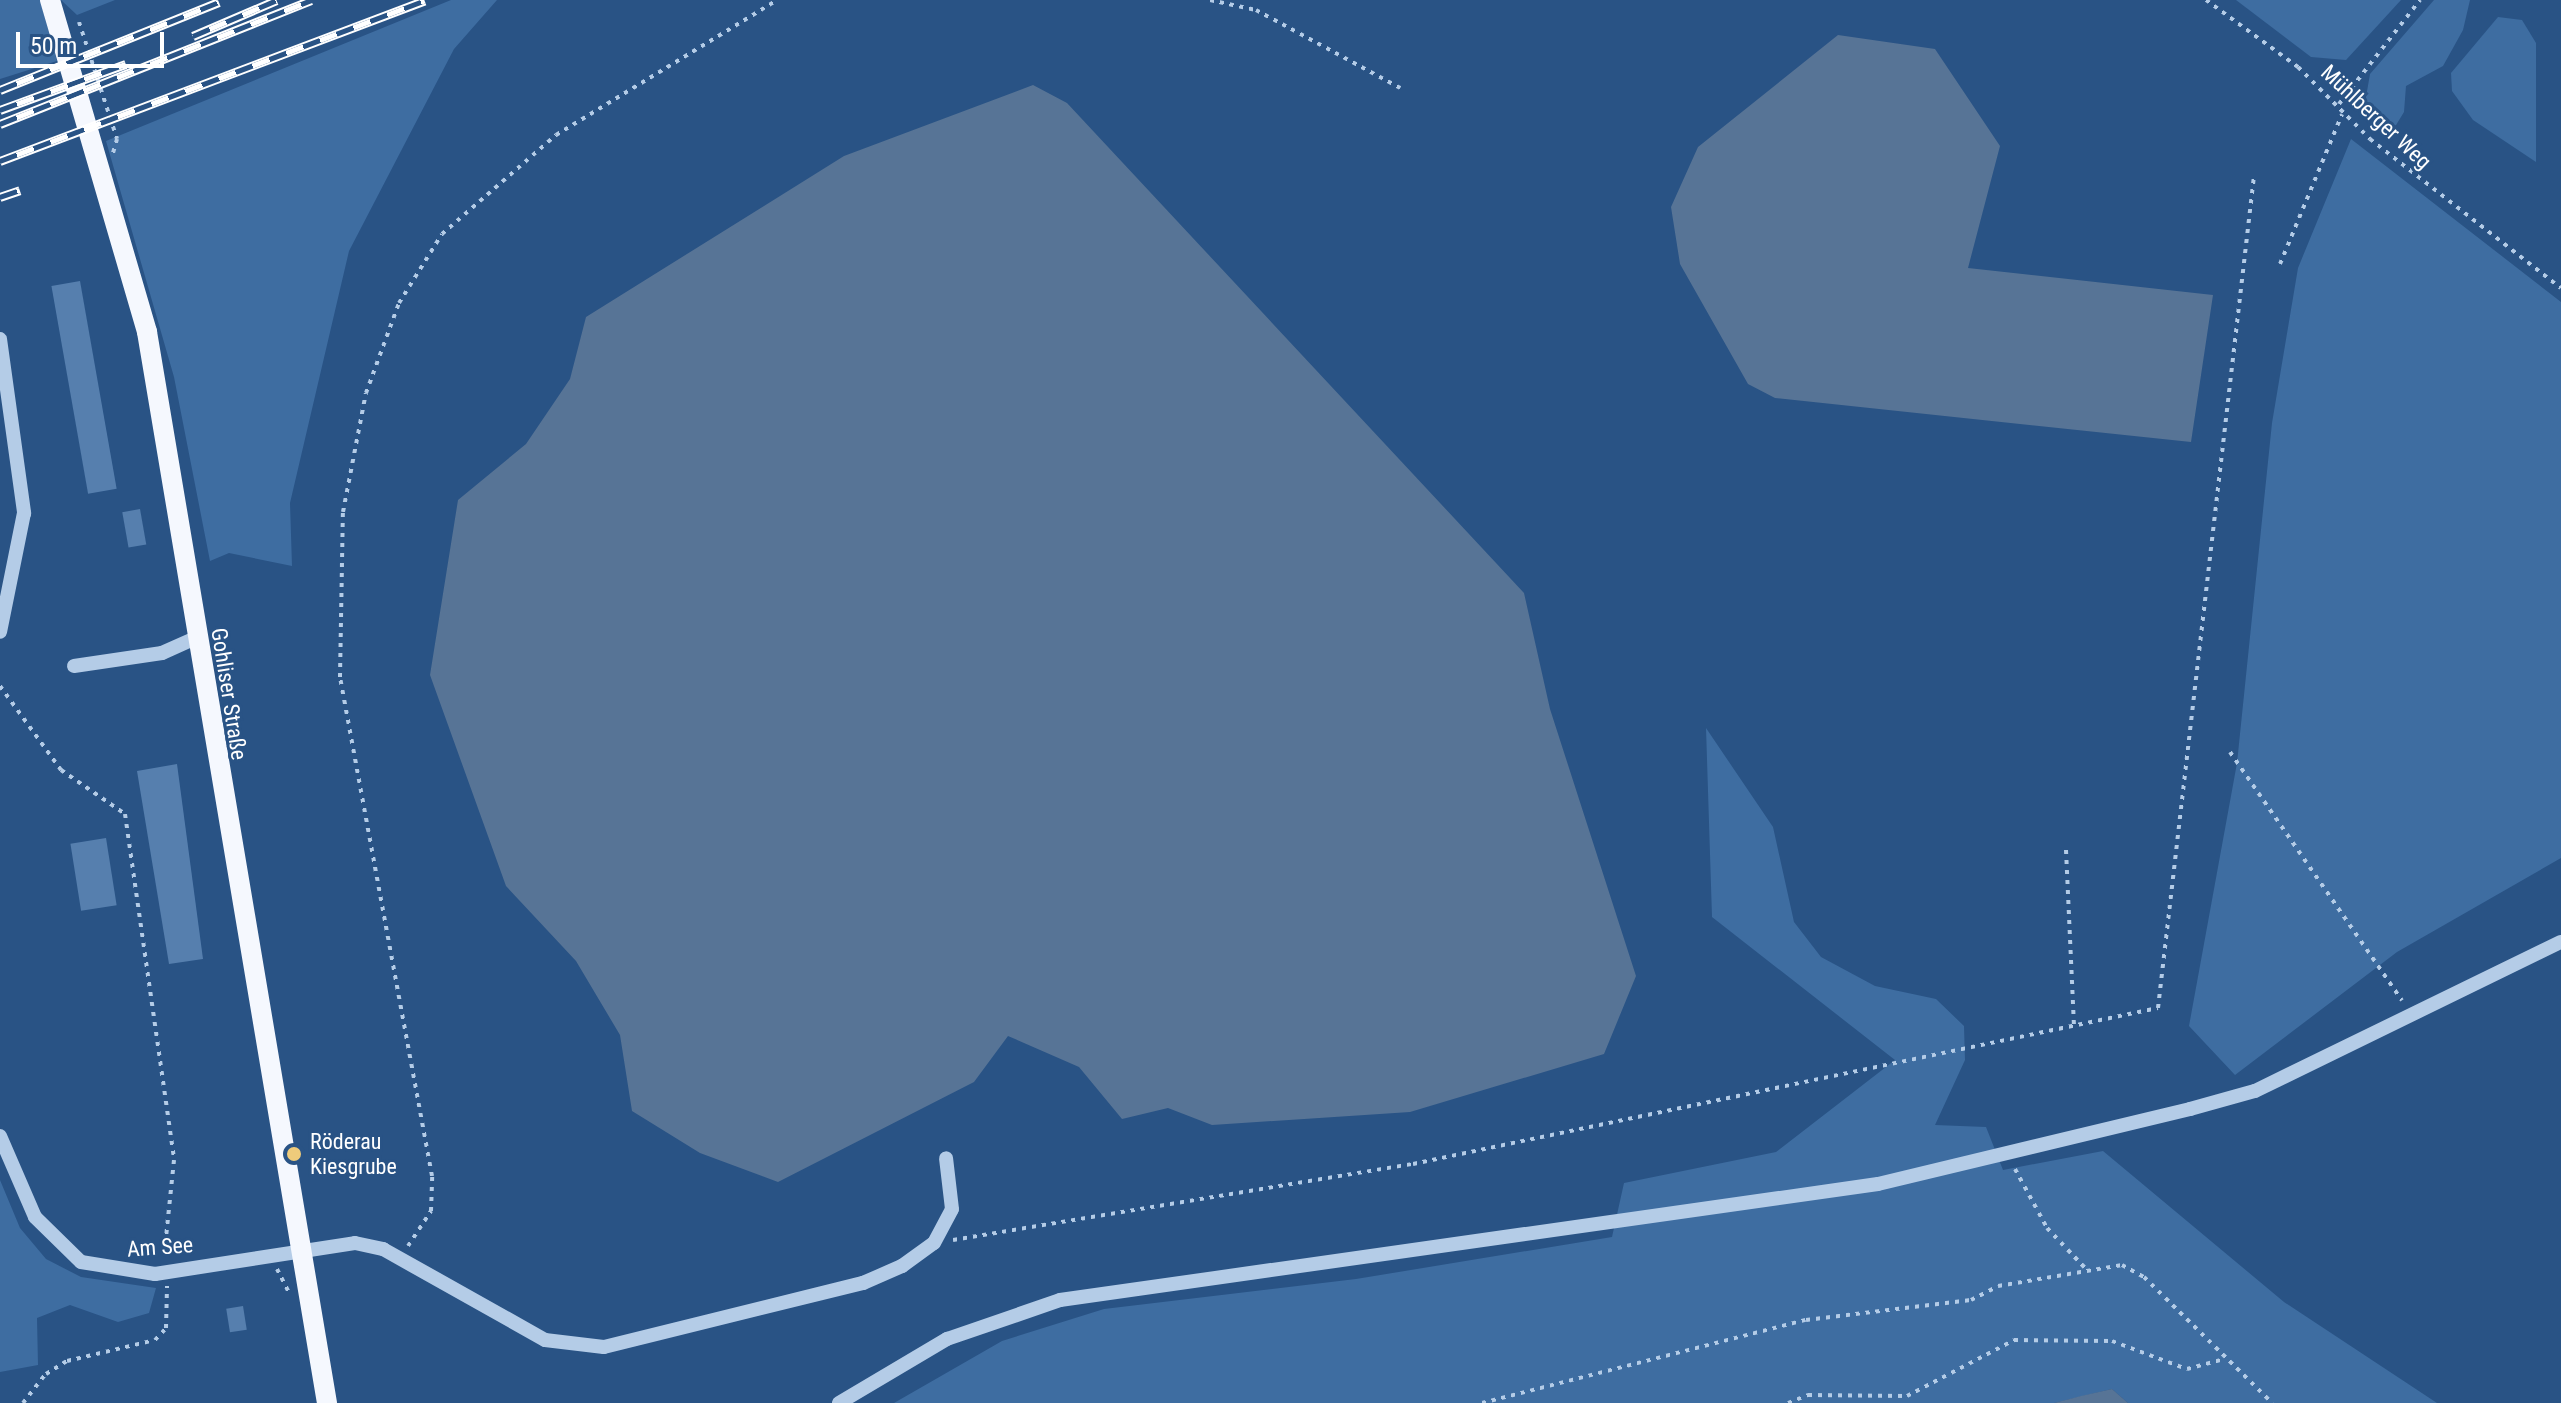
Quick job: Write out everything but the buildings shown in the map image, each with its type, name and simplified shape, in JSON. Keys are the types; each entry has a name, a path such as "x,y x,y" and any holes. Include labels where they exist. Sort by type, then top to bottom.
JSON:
{"main road":[{"name":"Gohliser Straße","path":"50,0 147,332 327,1403"}],"street":[{"path":"0,339 24,513 0,632"},
{"path":"74,666 162,653 196,638"},
{"path":"839,1403 947,1339 1060,1300 1757,1204 2010,1155 2255,1091 2561,942"},
{"name":"Am See","path":"0,1136 35,1217 61,1248 81,1262 128,1274 165,1272 355,1243 400,1258 545,1340 604,1347 863,1283 934,1243"},
{"path":"934,1243 952,1209 946,1158"}],"path":[{"path":"400,1258 431,1211 432,1176 392,989 340,677 343,512 366,393 399,303 442,234 556,135 777,0"},
{"path":"1210,0 1256,10 1400,88"},
{"name":"Mühlberger Weg","path":"2206,0 2339,104 2342,113 2561,288"},
{"path":"2339,104 2420,0"},
{"path":"78,20 117,139"},
{"path":"2280,264 2342,113"},
{"path":"934,1243 1413,1164 2158,1008 2254,176"},
{"path":"0,686 61,770 125,814 174,1160 163,1223 170,1309 155,1340 67,1361 46,1374 23,1403"},
{"path":"2230,752 2304,865 2389,973 2409,1017"},
{"path":"2066,850 2074,1026"},
{"path":"2010,1155 2047,1228 2087,1270"},
{"path":"1482,1403 1806,1320 1971,1300 1998,1286 2122,1265 2144,1277 2272,1403"},
{"path":"1788,1403 1808,1395 1907,1396 2014,1340 2112,1341 2187,1369 2225,1359"}],"shaded area":[{"path":"0,0 40,0 57,61 0,79"},
{"path":"61,0 115,0 77,15"},
{"path":"451,0 497,0 454,49 349,251 290,503 292,566 229,553 210,561 174,377 106,141"},
{"path":"2236,0 2401,0 2346,60 2311,57"},
{"path":"2434,0 2470,0 2463,30 2443,66 2406,86 2404,112 2390,135 2371,120 2365,103 2370,74"},
{"path":"2498,17 2522,20 2536,43 2536,162 2473,120 2452,91 2451,73"},
{"path":"1838,35 1935,49 2000,146 1968,268 2213,295 2191,442 1775,398 1748,384 1680,264 1671,207 1698,147"},
{"path":"1033,85 1067,103 1524,593 1550,709 1636,976 1604,1054 1410,1112 1212,1125 1168,1108 1122,1119 1079,1067 1008,1036 974,1082 778,1182 700,1153 632,1111 620,1035 576,961 506,886 430,675 458,500 526,444 570,379 586,317 844,156"},
{"path":"2351,139 2561,302 2561,858 2397,952 2235,1075 2189,1026 2237,763 2272,423 2298,268"},
{"path":"1706,728 1773,827 1794,922 1821,957 1875,986 1936,999 1964,1026 1965,1060 1935,1125 1986,1127 2003,1170 2103,1151 2284,1302 2437,1403 2128,1403 2112,1389 2054,1403 894,1403 1002,1341 1104,1309 1356,1279 1612,1237 1624,1183 1776,1152 1895,1060 1712,917"},
{"path":"0,1180 20,1228 46,1259 81,1277 156,1288 149,1313 118,1322 70,1305 37,1318 38,1365 0,1372"},
{"path":"2112,1389 2128,1403 2054,1403 2081,1396"}],"railway":[{"path":"193,36 277,0"},
{"path":"0,124 311,0"},
{"path":"0,161 425,0"},
{"path":"0,90 219,2"},
{"path":"0,110 126,64"},
{"path":"0,197 20,190"}],"place":[{"name":"Röderau Kiesgrube","path":"294,1154"}]}
